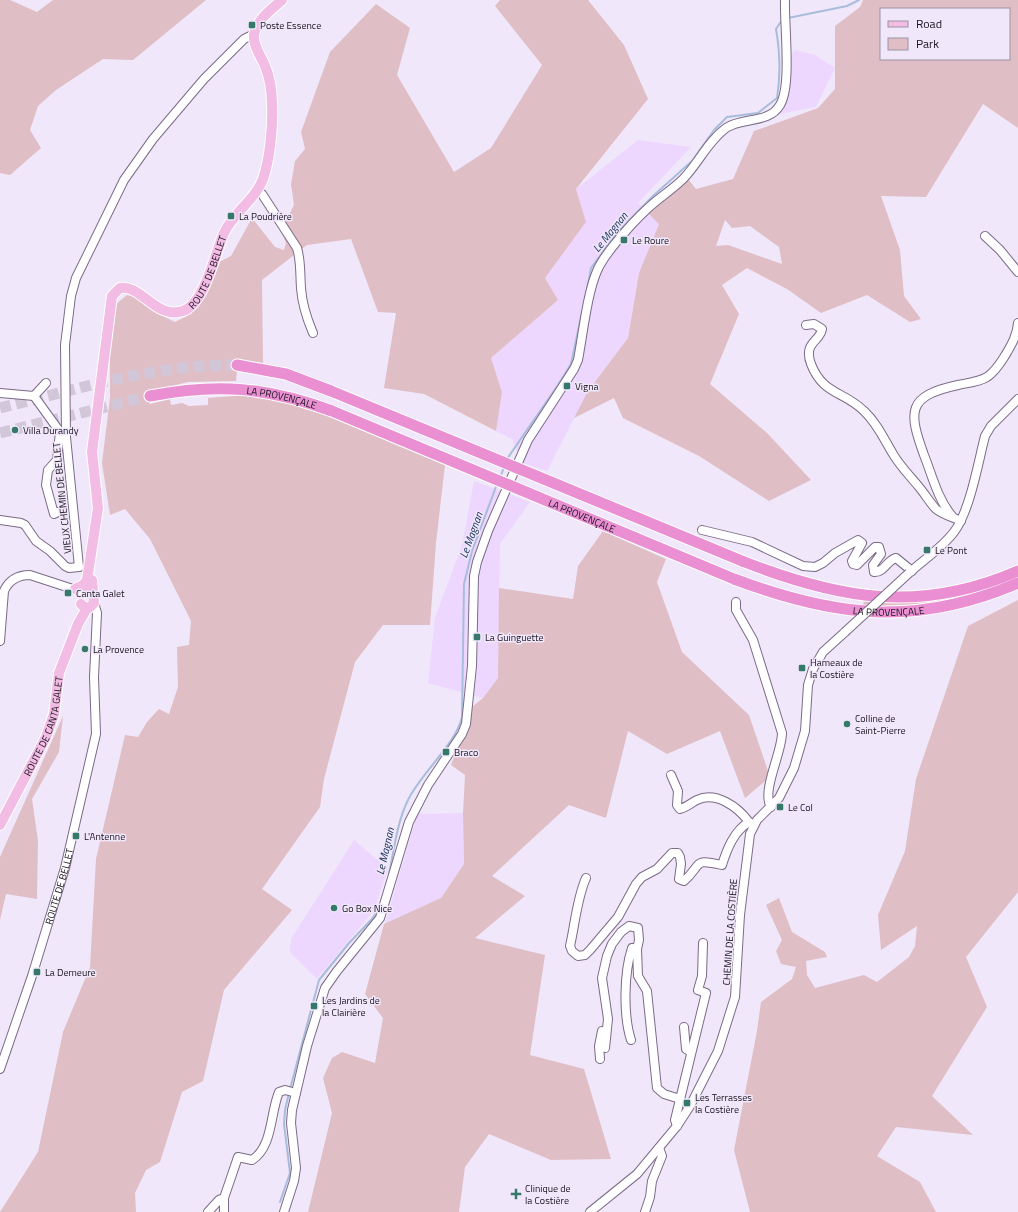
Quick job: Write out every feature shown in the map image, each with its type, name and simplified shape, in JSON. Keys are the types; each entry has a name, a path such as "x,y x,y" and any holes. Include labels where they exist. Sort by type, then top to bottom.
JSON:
{"highway":[{"name":"LA PROVENÇALE","path":"237,365 286,374 331,391 742,561 815,587 871,597 909,597 942,594 988,583 1018,571"},
{"name":"LA PROVENÇALE","path":"150,396 196,389 239,388 284,396 332,411 734,579 780,596 830,608 881,612 904,612 948,606 973,600 1018,583"}],"main road":[{"path":"254,34 262,19 277,2"},
{"name":"ROUTE DE BELLET","path":"91,562 98,499 92,452 112,296 116,290 125,287 133,290 156,307 166,311 179,312 188,308 199,296 229,224 257,190 266,169 272,106 269,79 257,48 254,34"},
{"path":"75,589 83,585 91,562"},
{"path":"87,600 91,562"},
{"path":"87,577 87,600"},
{"name":"ROUTE DE CANTA GALET","path":"0,825 41,749 51,726 60,673 87,600"}],"street":[{"path":"284,1212 294,1181 296,1168 291,1117 291,1092 325,988 380,918 409,822 428,785 464,729 472,666 474,576 477,562 528,440 574,369 578,360 594,279 598,269 639,216 691,171 719,134 736,124 764,117 779,107 784,94 785,0"},
{"name":"VIEUX CHEMIN DE BELLET","path":"80,567 66,422 65,346 71,296 76,278 124,180 153,139 204,79 244,39 254,34"},
{"path":"257,190 262,194 297,248 299,256 301,290 308,320 313,333"},
{"path":"985,236 1000,250 1018,272"},
{"path":"952,517 947,511 915,431 913,416 916,404 927,394 987,377 998,368 1014,341 1018,323"},
{"path":"806,325 814,324 822,329 821,333 813,341 808,353 811,364 820,381 829,390 857,405 866,412 898,461 936,509 960,521"},
{"path":"34,396 46,383"},
{"path":"0,394 34,396"},
{"path":"34,396 60,432 58,460 48,470 46,485 54,514 58,512"},
{"path":"702,530 752,542 804,566 815,567 858,540 862,543 854,555 852,561 853,564 858,565 861,563 875,547 879,548 881,554 873,565 872,569 874,572 880,571 893,558 896,558 910,572 951,536 960,521 966,506 985,436 991,426 1018,399"},
{"path":"0,520 25,525 36,541 69,570 80,567 87,577"},
{"name":"CHEMIN DE LA COSTIÈRE","path":"590,1212 634,1177 677,1126 690,1106 718,1051 734,1007 740,915 751,823 771,807 786,787 803,742 808,685 813,669 824,652 844,632 910,572"},
{"path":"0,588 5,583 8,584 19,577 30,575 75,589 87,600"},
{"path":"0,641 4,591 8,584"},
{"path":"59,585 87,600"},
{"name":"ROUTE DE BELLET","path":"0,1069 32,976 65,868 96,734 94,676 97,613 87,600"},
{"path":"736,602 736,610 753,640 782,733 782,743 768,792 768,802 771,807"},
{"path":"586,878 580,892 579,908 570,946 572,951 578,956 585,955 618,917 636,884 642,878 657,869 672,853 678,853 680,857 679,879 684,881 700,862 704,861 722,865 733,839 744,825 751,823 739,809 733,805 708,797 698,800 684,808 678,807 678,791 671,775"},
{"path":"605,1048 608,1019 602,978 607,956 621,932 629,926 638,928 638,976 647,991 657,1088 664,1094 680,1098"},
{"path":"677,1126 675,1122 680,1098 706,993 698,990 702,976 703,943"},
{"path":"631,1040 628,1030 626,988 630,955 632,948 637,948"},
{"path":"600,1059 600,1034 608,1019"},
{"path":"684,1026 686,1049 691,1052"},
{"path":"224,1212 224,1198 238,1157 252,1160 257,1157 265,1146 276,1099 280,1092 291,1092"},
{"path":"645,1212 650,1197 652,1181 662,1156 659,1148"},
{"path":"208,1212 215,1208 219,1200 224,1198"}],"shaded area":[{"path":"795,50 815,55 835,68 816,107 779,114 790,84 789,58"},
{"path":"638,140 691,147 638,203 659,223 639,273 628,338 588,391 547,471 522,463 512,439 496,431 502,392 491,358 558,300 545,278 586,222 576,189"},
{"path":"474,481 530,502 500,544 498,678 483,698 428,683 435,618 462,545"},
{"path":"463,813 464,864 441,898 385,924 417,814"},
{"path":"354,840 388,869 374,910 317,979 290,952 291,939"}],"green space":[{"path":"0,0 10,0 37,12 53,0 206,0 133,60 103,59 56,90 38,106 30,130 41,148 10,175 0,173"},
{"path":"500,0 588,0 624,45 648,99 576,189 586,222 545,278 558,300 491,358 502,392 496,431 424,394 384,388 396,313 378,312 351,239 307,245 262,280 263,363 236,359 234,363 237,371 236,381 188,382 148,392 147,398 150,404 170,399 171,405 182,403 189,406 208,405 208,398 246,395 277,400 330,417 445,465 436,543 430,625 383,625 355,662 324,779 320,807 262,889 292,910 224,990 203,1081 182,1092 160,1162 146,1170 135,1193 136,1212 0,1212 38,1152 63,1032 90,967 96,859 125,735 138,737 147,722 159,709 169,714 178,687 177,647 189,645 191,621 150,539 125,509 110,515 102,463 110,398 110,351 116,304 127,295 132,296 175,322 191,314 203,296 219,262 231,256 252,218 275,247 284,250 286,243 281,231 294,205 291,184 295,161 305,149 301,132 330,52 376,4 410,28 397,75 454,172 491,148 542,65 495,6"},
{"path":"863,0 1018,0 1018,128 983,104 926,197 881,196 900,250 904,296 921,319 910,322 867,295 821,313 787,289 747,268 722,285 739,314 710,384 767,433 811,480 769,501 699,456 623,418 614,398 574,418 588,391 628,338 639,273 659,224 648,213 688,179 696,189 733,179 754,131 818,108 835,89 835,26 860,7","holes":["725,220 732,228 750,226 779,247 782,264 728,245 716,246"]},
{"path":"603,531 666,559 657,582 682,652 749,715 770,777 745,798 720,731 667,754 628,731 606,818 569,805 492,876 525,896 475,938 545,955 530,1055 584,1069 611,1159 551,1160 489,1134 465,1167 459,1212 308,1212 332,1113 323,1078 332,1058 342,1052 375,1063 383,1018 365,994 384,924 441,898 464,864 463,813 465,775 451,765 472,707 483,698 498,678 499,588 573,599 578,566"},
{"path":"1007,582 970,595 936,602 901,606 862,606 865,600 967,593"},
{"path":"1018,600 1018,892 966,957 987,1007 932,1096 973,1135 896,1127 877,1156 920,1182 936,1212 750,1212 734,1150 757,1031 761,1002 792,979 796,967 781,964 776,951 782,940 766,905 779,898 792,932 825,952 827,957 806,961 807,975 815,988 864,975 877,982 909,957 915,946 917,926 881,950 878,915 905,851 916,779 968,626"},
{"path":"63,716 59,752 32,799 38,841 37,899 6,894 0,920 0,857"}],"waterway":[{"name":"Le Magnan","path":"788,18 847,6 859,0"},
{"name":"Le Magnan","path":"587,290 591,268 616,234 653,196 692,161 714,130 727,117 758,113 777,98 780,63 776,29 782,20"},
{"name":"Le Magnan","path":"507,459 571,364 582,312"},
{"name":"Le Magnan","path":"500,478 504,467"},
{"name":"Le Magnan","path":"389,874 398,827 408,800 421,779 453,738 462,717 464,584 472,551 497,484"},
{"name":"Le Magnan","path":"290,1089 319,980 349,943 372,919 380,907"},
{"name":"Le Magnan","path":"280,1202 290,1173 284,1124 285,1110 289,1093"}],"tunnel":[{"path":"0,408 147,373 207,366 237,365"},
{"path":"0,433 150,396"}],"place":[{"name":"Poste Essence","path":"252,25"},
{"name":"La Poudrière","path":"231,216"},
{"name":"Le Roure","path":"624,240"},
{"name":"Vigna","path":"567,386"},
{"name":"Villa Durandy","path":"15,430"},
{"name":"Le Pont","path":"927,550"},
{"name":"Canta Galet","path":"68,593"},
{"name":"La Guinguette","path":"477,637"},
{"name":"La Provence","path":"85,649"},
{"name":"Hameaux de la Costière","path":"802,668"},
{"name":"Colline de Saint-Pierre","path":"847,724"},
{"name":"Braco","path":"446,752"},
{"name":"Le Col","path":"780,807"},
{"name":"L'Antenne","path":"76,836"},
{"name":"Go Box Nice","path":"334,908"},
{"name":"La Demeure","path":"37,972"},
{"name":"Les Jardins de la Clairière","path":"314,1006"},
{"name":"Les Terrasses la Costière","path":"687,1103"},
{"name":"Clinique de la Costière","path":"516,1194"}]}
